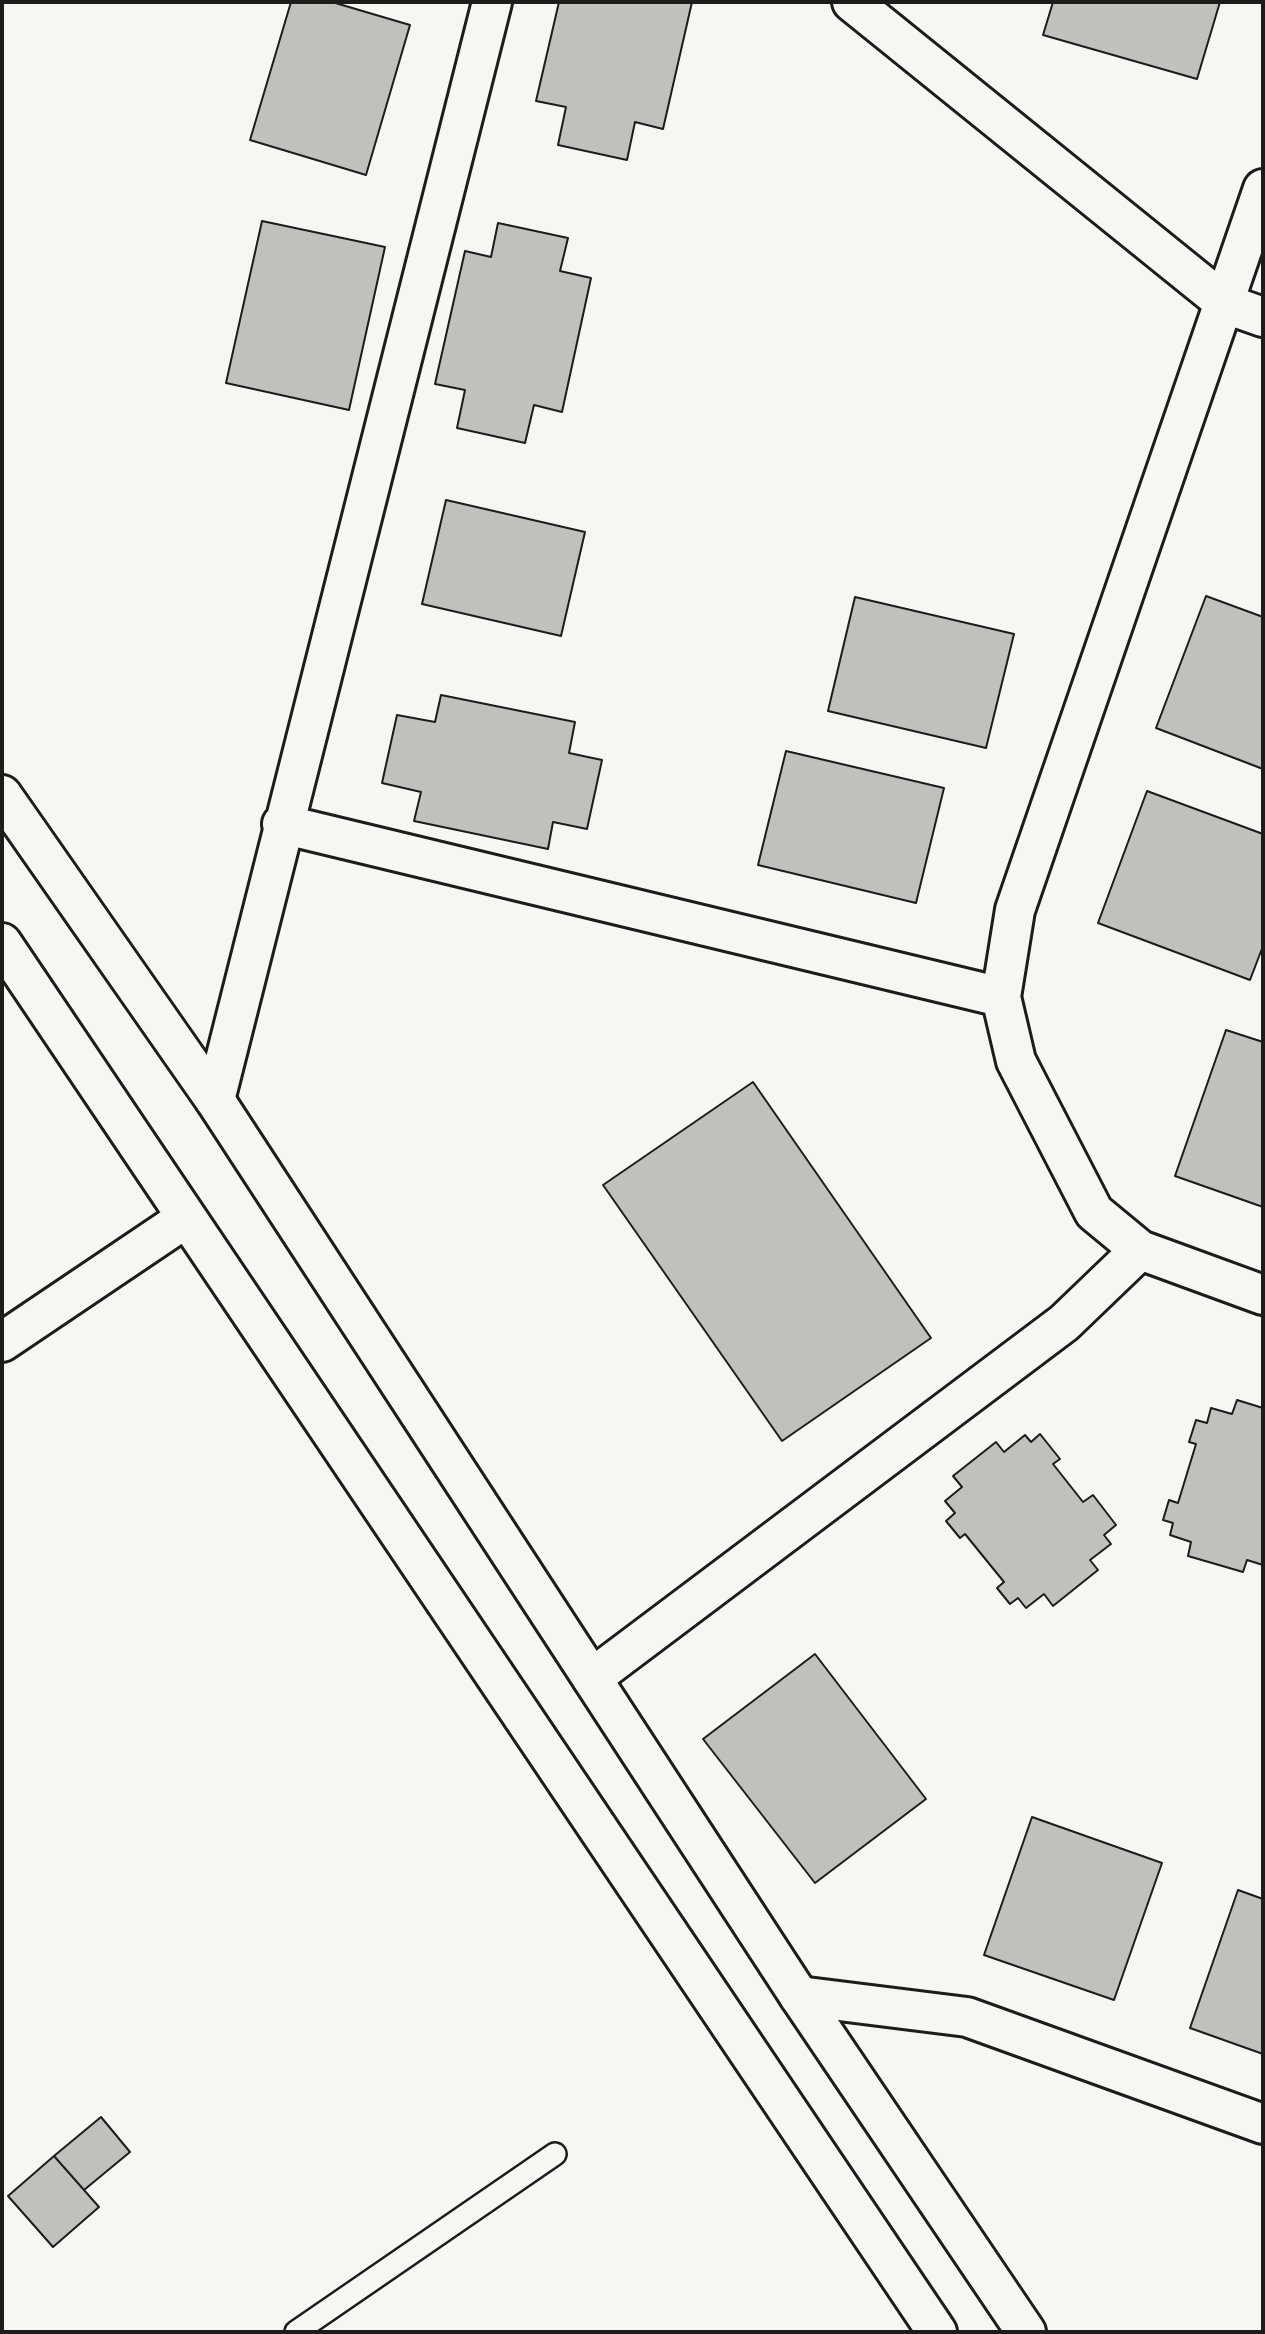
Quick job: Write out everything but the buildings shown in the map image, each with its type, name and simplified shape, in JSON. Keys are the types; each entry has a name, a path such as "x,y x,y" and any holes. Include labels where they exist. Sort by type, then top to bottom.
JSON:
{"street":[{"path":"215,1100 282,824 492,2"},
{"path":"852,2 1226,304 1263,317"},
{"path":"1263,189 1226,304 1015,910 1001,997 1016,1062 1094,1212 1140,1250 1263,1295"},
{"path":"2,794 215,1100 799,1996 1026,2332"},
{"path":"282,824 1001,997"},
{"path":"2,943 937,2332"},
{"path":"2,1342 186,1218"},
{"path":"592,1678 1064,1323 1140,1250"},
{"path":"799,1996 967,2017 1263,2124"}],"lane":[{"path":"296,2332 555,2154"}]}
